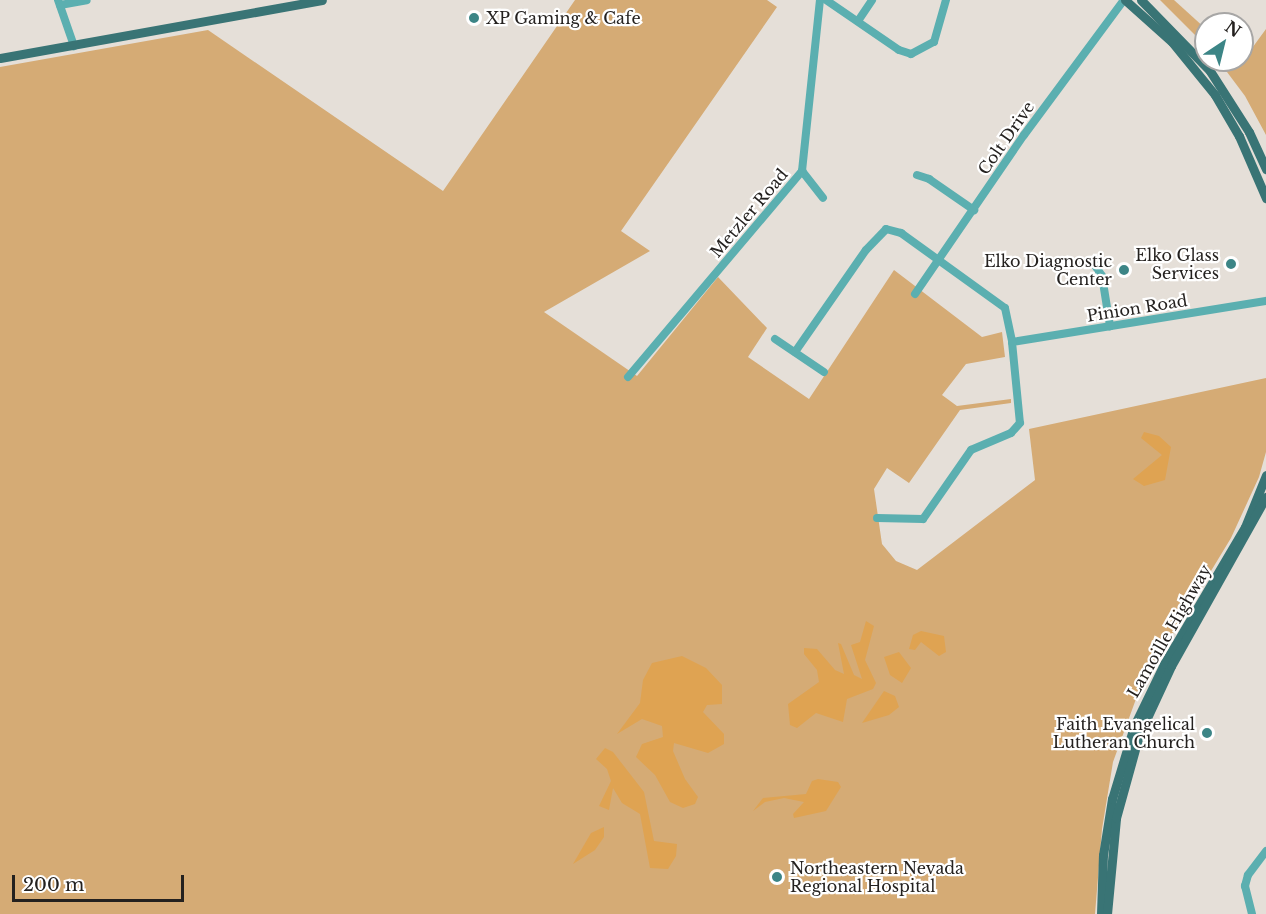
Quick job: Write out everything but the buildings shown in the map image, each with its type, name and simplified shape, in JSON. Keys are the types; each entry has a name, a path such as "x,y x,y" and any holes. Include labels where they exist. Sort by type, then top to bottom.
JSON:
{"main road":[{"path":"0,58 322,0"},
{"path":"1124,0 1172,42 1215,95 1254,165 1266,198"},
{"path":"1141,0 1210,71 1244,123 1266,169"},
{"name":"Lamoille Highway","path":"1101,914 1103,855 1112,799 1134,726 1164,663 1245,526 1266,475"},
{"name":"Lamoille Highway","path":"1107,914 1116,818 1138,735 1171,666 1266,497"}],"street":[{"path":"74,46 59,3 87,0"},
{"name":"Metzler Road","path":"628,377 802,171 820,0"},
{"path":"826,0 899,50 919,52 934,42 939,32 945,0"},
{"path":"858,21 872,0"},
{"name":"Colt Drive","path":"915,294 1124,0"},
{"path":"802,171 823,198"},
{"path":"917,175 929,178 974,210"},
{"path":"795,352 881,231 892,229 901,233 1005,308 1012,342 1021,418 1011,433 970,451 923,519 877,518"},
{"path":"1092,261 1102,276 1110,326"},
{"name":"Pinion Road","path":"1012,342 1266,301"},
{"path":"775,339 824,372"},
{"path":"1252,914 1245,886 1248,875 1266,851"}],"shaded area":[{"path":"575,0 767,0 777,7 621,231 650,251 544,312 637,376 718,277 767,328 748,357 809,399 894,270 982,337 1002,332 1005,357 966,364 942,395 957,406 1011,399 1011,403 960,410 909,483 887,468 874,489 882,544 896,561 917,570 1035,480 1029,429 1266,378 1266,452 1259,477 1231,538 1140,688 1113,762 1102,829 1095,914 0,914 0,67 208,30 443,191"},
{"path":"1160,0 1174,0 1194,18 1194,34"},
{"path":"1266,29 1266,135 1245,96 1227,72 1254,72 1254,45"},
{"path":"1144,432 1159,436 1171,447 1165,480 1144,486 1133,479 1162,455 1141,438"},
{"path":"866,621 874,626 865,660 876,683 873,689 847,699 843,722 816,713 797,728 790,725 788,704 819,682 817,670 804,654 804,648 817,649 835,670 844,674 838,643 841,644 854,675 862,679 851,645 860,642"},
{"path":"921,631 944,636 946,652 939,656 921,642 915,650 909,649 913,635"},
{"path":"899,652 911,668 902,683 890,675 884,657"},
{"path":"682,656 706,668 722,685 722,704 707,705 703,712 724,734 724,744 708,753 674,743 673,751 685,779 698,797 695,804 683,808 670,802 655,775 636,757 642,744 663,737 662,726 642,719 617,734 640,703 643,680 652,663"},
{"path":"884,691 895,696 899,707 889,715 862,723"},
{"path":"605,748 613,752 644,792 654,841 677,844 676,856 668,869 650,868 640,814 622,803 613,788 609,810 599,806 611,781 607,769 596,759"},
{"path":"818,779 838,782 841,787 826,811 794,818 793,814 804,802 784,798 765,802 753,811 763,798 806,794 812,781"},
{"path":"604,827 604,837 595,850 573,864 591,833"}],"place":[{"name":"XP Gaming & Cafe","path":"474,18"},
{"name":"Elko Glass Services","path":"1231,264"},
{"name":"Elko Diagnostic Center","path":"1124,270"},
{"name":"Faith Evangelical Lutheran Church","path":"1207,733"},
{"name":"Northeastern Nevada Regional Hospital","path":"777,877"}]}
